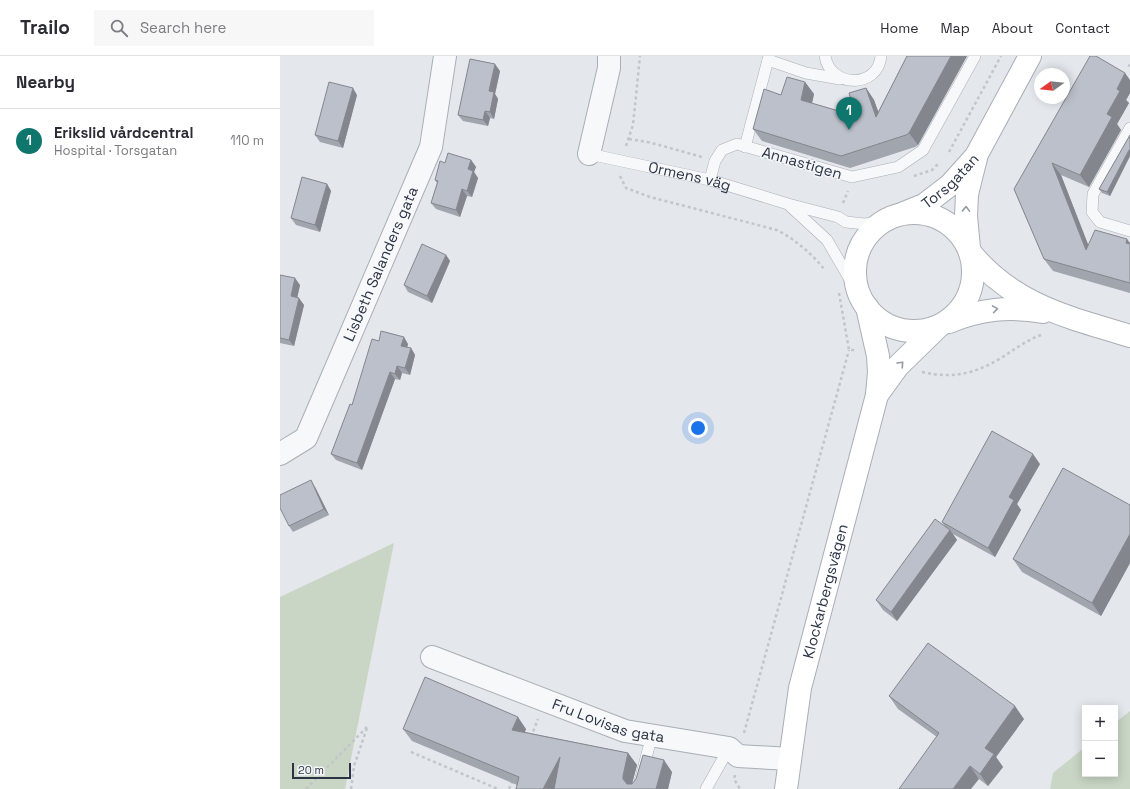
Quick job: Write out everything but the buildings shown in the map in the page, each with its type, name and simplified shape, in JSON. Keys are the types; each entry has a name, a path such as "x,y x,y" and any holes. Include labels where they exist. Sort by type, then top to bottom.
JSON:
{"main road":[{"path":"976,156 1030,56"},
{"name":"Torsgatan","path":"894,217 924,205 950,185 976,156"},
{"name":"Torsgatan","path":"969,250 966,216 967,194 976,156"},
{"path":"1064,316 1002,308 973,314 941,326 915,332 893,328 876,318 865,304 856,284 856,262 866,238 877,226 894,217 926,214 941,219 957,231 969,250 985,270 1010,290 1064,316 1130,336"},
{"path":"941,326 962,308 972,288 974,267 969,250"},
{"name":"Klockarbergsvägen","path":"786,789 800,688 877,395 879,372 878,356 876,342 865,304"},
{"name":"Klockarbergsvägen","path":"877,395 898,366 941,326"}],"street":[{"name":"Lisbeth Salanders gata","path":"280,454 306,438 431,147 445,56"},
{"name":"Ormens väg","path":"589,154 609,68 609,56"},
{"name":"Fru Lovisas gata","path":"432,657 625,731 652,735 733,752 790,759"}],"lane":[{"path":"825,56 832,71 843,79"},
{"path":"745,147 768,58 806,73 854,81 867,77 878,66 881,56"},
{"name":"Annastigen","path":"710,180 716,161 722,150 736,144 852,177 898,167 923,150 975,56"},
{"path":"1130,128 1093,194 1092,212 1100,222 1130,231"},
{"name":"Ormens väg","path":"589,154 710,180 788,204 838,217 846,222 873,224 894,217"},
{"path":"788,204 827,240 865,304"},
{"path":"638,789 652,735"},
{"path":"706,789 733,752"}],"path":[{"path":"629,139 652,143 716,161"},
{"path":"740,789 734,779 733,752 849,350"},
{"path":"531,737 546,700"},
{"path":"306,789 367,727 354,766 351,789"},
{"path":"411,752 498,789"},
{"path":"509,789 516,774"}],"green space":[{"path":"394,543 345,789 280,789 280,597"},
{"path":"1130,711 1130,789 1050,789 1053,773 1082,749 1082,777 1118,777 1118,721"}],"place":[{"name":"Erikslid vårdcentral","path":"849,130"}]}
